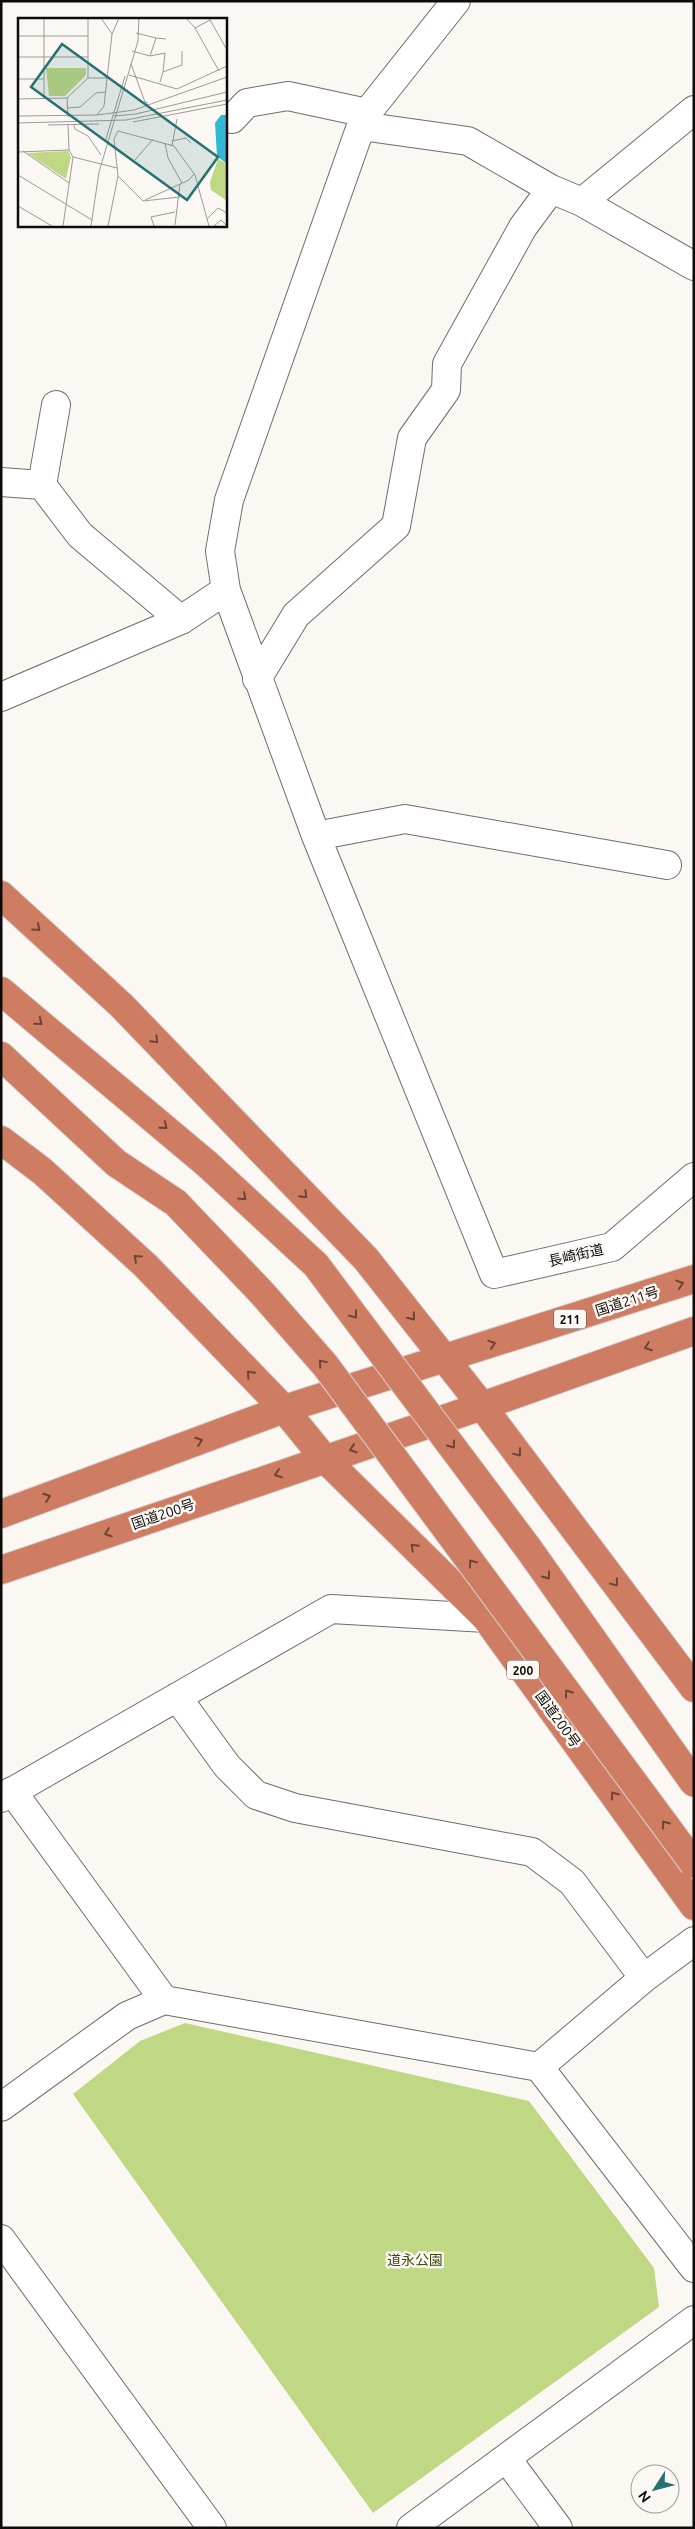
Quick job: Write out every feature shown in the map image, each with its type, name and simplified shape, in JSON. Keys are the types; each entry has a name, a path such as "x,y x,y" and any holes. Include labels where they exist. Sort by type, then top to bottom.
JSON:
{"highway":[{"path":"1,896 121,1005 359,1252 446,1359 694,1688"},
{"path":"1,991 207,1164 316,1265 528,1548 694,1783"},
{"path":"1,1056 116,1163"},
{"path":"1,1078 116,1163 176,1203 261,1292 325,1365 694,1864"},
{"name":"国道200号","path":"1,1140 42,1171 145,1265 284,1409 324,1458 486,1618 694,1906"},
{"name":"国道211号","path":"446,1359 694,1279"},
{"path":"482,1406 694,1331"},
{"path":"1,1514 284,1409 446,1359"},
{"name":"国道200号","path":"1,1570 324,1458 482,1406"}],"street":[{"path":"456,1 364,120 229,500 220,551 226,590 316,836 405,819 667,865"},
{"path":"232,119 247,103 288,96 364,120 468,141 550,189 582,202 694,266"},
{"path":"582,202 694,110"},
{"path":"257,679 296,615 396,526 412,438 446,390 447,364 522,226 550,189"},
{"path":"56,406 42,485 80,535 181,620"},
{"path":"1,482 42,485"},
{"path":"1,697 181,620 226,590"},
{"name":"長崎街道","path":"316,836 494,1274 612,1247 694,1176"},
{"path":"164,2000 7,1794 331,1609 486,1618"},
{"path":"177,1697 227,1766 256,1795 295,1808 532,1852 572,1882 644,1978"},
{"path":"539,2067 644,1978 694,1941"},
{"path":"1,2107 126,2016 164,2000 539,2067 694,2268"},
{"path":"1,2239 212,2528"},
{"path":"411,2528 694,2320"},
{"path":"507,2459 558,2528"}],"green space":[{"name":"道永公園","path":"185,2023 529,2101 654,2268 659,2307 373,2513 73,2094 140,2041"}]}
